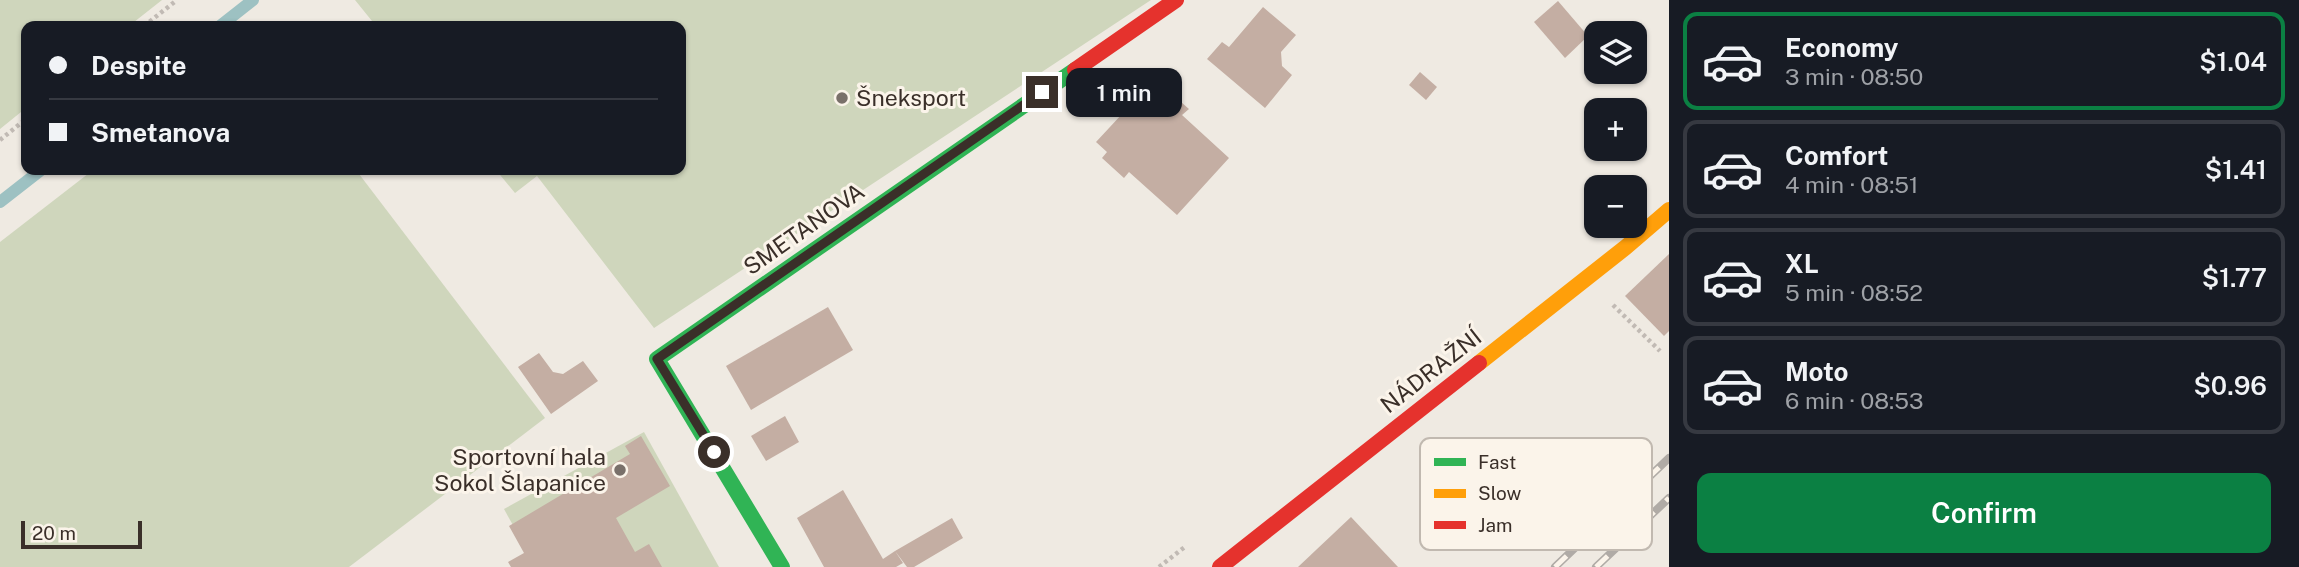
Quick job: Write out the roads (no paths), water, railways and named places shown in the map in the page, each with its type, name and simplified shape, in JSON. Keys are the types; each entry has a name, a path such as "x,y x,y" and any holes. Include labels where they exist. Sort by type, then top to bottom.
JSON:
{"street":[{"name":"SMETANOVA","path":"782,567 657,359 1176,0"},
{"name":"NÁDRAŽNÍ","path":"1220,567 1626,247 1669,210"}],"waterway":[{"path":"226,21 253,0"},
{"path":"0,202 35,175"}],"railway":[{"path":"1652,474 1669,458"},
{"path":"1652,514 1669,498"},
{"path":"1555,567 1573,550"},
{"path":"1596,567 1614,550"}],"place":[{"name":"Šneksport","path":"842,98"},
{"name":"Sportovní hala Sokol Šlapanice","path":"620,470"}]}
